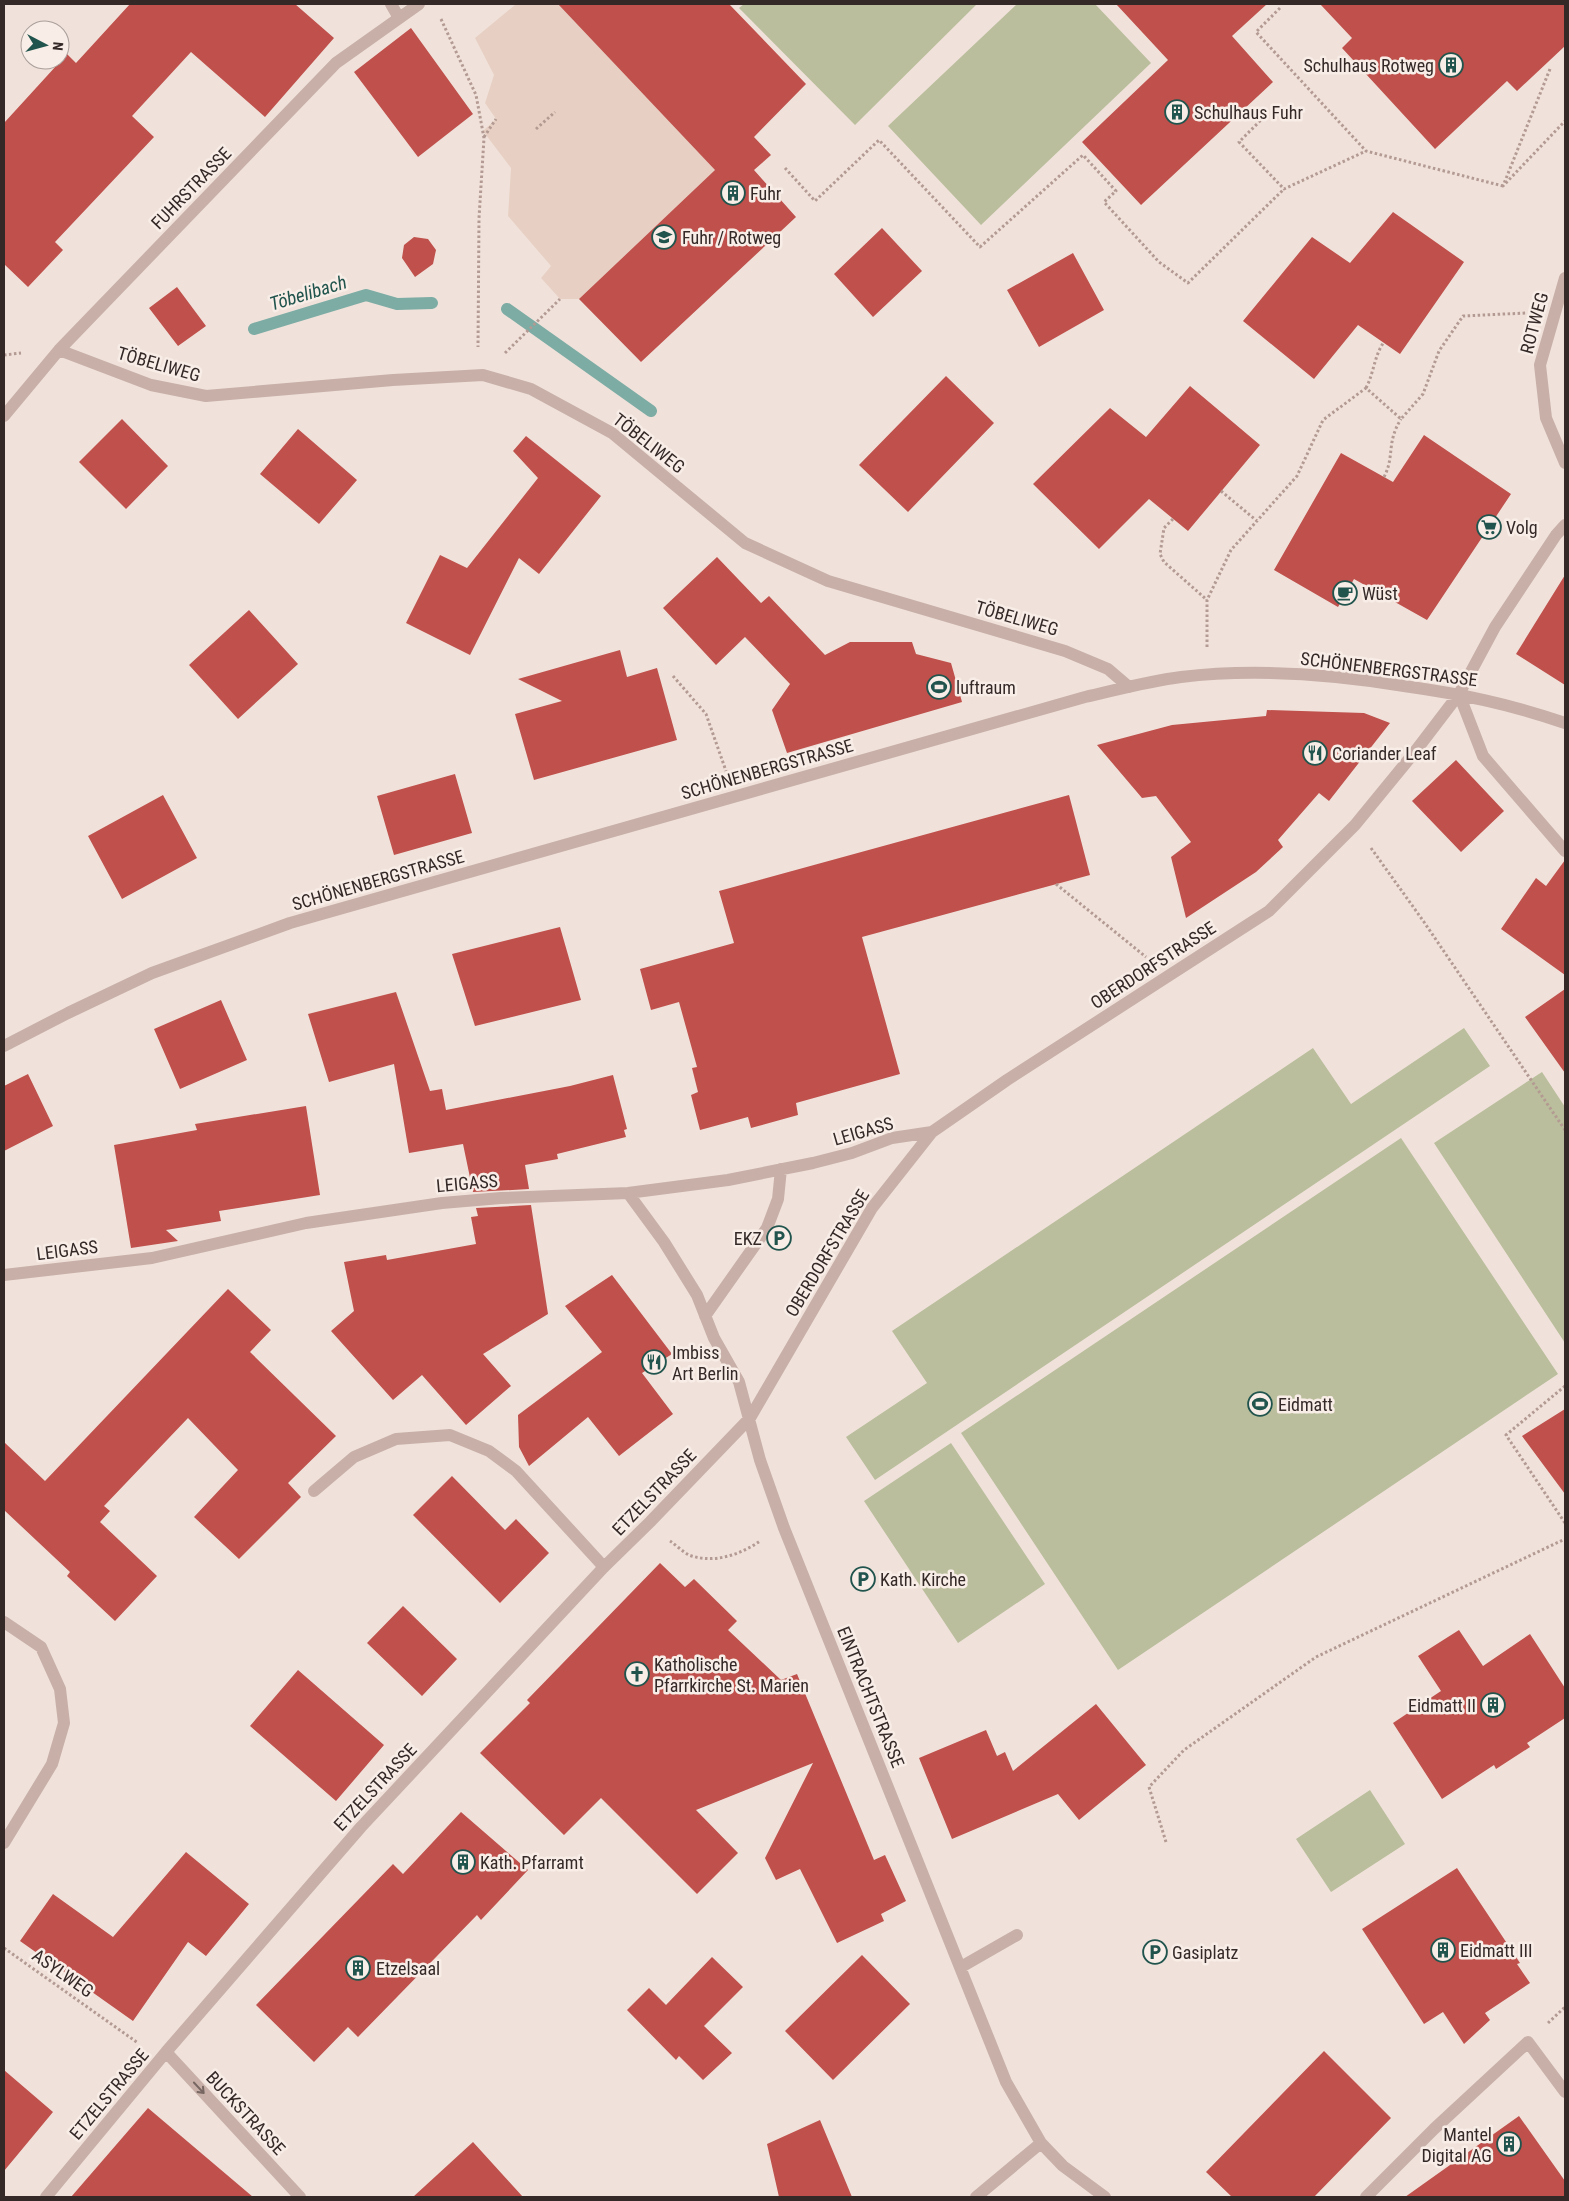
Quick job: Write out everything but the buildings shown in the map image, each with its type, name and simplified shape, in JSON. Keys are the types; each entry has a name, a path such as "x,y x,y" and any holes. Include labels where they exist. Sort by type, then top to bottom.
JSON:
{"street":[{"path":"391,4 399,18"},
{"name":"FUHRSTRASSE","path":"4,416 59,350 336,63 419,4"},
{"name":"ROTWEG","path":"1565,278 1540,365 1546,418 1565,463"},
{"name":"TÖBELIWEG","path":"59,350 151,384 206,396 384,381 483,375 531,390 612,433 745,543 828,581 1065,651 1108,669 1129,687"},
{"name":"OBERDORFSTRASSE","path":"750,1418 872,1208 932,1132 1007,1080 1269,911 1355,825 1414,754 1459,694 1495,627 1565,524"},
{"name":"SCHÖNENBERGSTRASSE","path":"4,1046 152,973 290,923 1085,697 1129,687 1180,678 1236,673 1300,674 1368,680 1459,694 1525,709 1565,723"},
{"path":"1459,694 1483,756 1565,851"},
{"name":"LEIGASS","path":"4,1275 152,1258 306,1222 442,1203 560,1194 628,1193 728,1180 781,1170 852,1153 892,1138 932,1132"},
{"path":"705,1316 767,1228 778,1199 781,1170"},
{"name":"EINTRACHTSTRASSE","path":"628,1193 664,1242 697,1295 714,1338 739,1382 760,1460 784,1528 1006,2082 1041,2143 1063,2166 1105,2197"},
{"name":"ETZELSTRASSE","path":"46,2197 166,2052 361,1827 604,1567 750,1418"},
{"path":"314,1491 354,1457 396,1439 450,1435 489,1451 516,1471 604,1567"},
{"path":"4,1622 41,1647 60,1689 64,1723 52,1764 4,1843"},
{"path":"960,1967 1017,1935"},
{"path":"1366,2197 1434,2129 1528,2042 1565,2092"},
{"name":"BUCKSTRASSE","path":"166,2052 300,2197"},
{"path":"976,2197 1041,2143"}],"path":[{"path":"1280,8 1256,32 1366,150 1503,186"},
{"path":"437,11 476,95 484,138 479,218 478,348 483,375"},
{"path":"1503,186 1550,69"},
{"path":"536,129 555,112"},
{"path":"1264,117 1239,142 1284,189"},
{"path":"484,138 496,119"},
{"path":"1503,186 1565,121"},
{"path":"785,168 815,201 879,140 980,247 1083,155 1116,191 1104,202 1159,262 1188,283 1284,189 1366,150"},
{"path":"483,375 560,299"},
{"path":"1384,477 1391,461 1390,445 1393,432 1401,419 1423,394 1439,351 1463,316 1526,313"},
{"path":"1207,652 1207,600 1231,550 1297,476 1323,420 1366,388 1376,352 1384,342"},
{"path":"1366,388 1401,419"},
{"path":"1221,490 1257,520"},
{"path":"1173,519 1164,528 1160,554 1164,562 1207,600"},
{"path":"673,676 706,714 726,772"},
{"path":"1355,825 1424,922 1565,1130"},
{"path":"1056,884 1146,957"},
{"path":"1565,1386 1506,1435 1565,1523"},
{"path":"663,1535 688,1554 709,1559 737,1554 763,1539"},
{"path":"1166,1842 1149,1787 1184,1750 1316,1657 1565,1539"},
{"name":"ASYLWEG","path":"4,1948 141,2045"}],"green space":[{"path":"744,4 977,4 855,125 739,8"},
{"path":"1017,4 1095,4 1151,63 981,225 888,126"},
{"path":"1464,1028 1490,1066 875,1480 846,1437 927,1383 892,1331 1313,1048 1351,1104"},
{"path":"1542,1072 1565,1107 1565,1343 1434,1143"},
{"name":"Eidmatt","path":"1401,1138 1558,1374 1118,1670 961,1433"},
{"path":"951,1443 1045,1584 958,1643 864,1501"},
{"path":"1370,1790 1405,1844 1331,1892 1296,1839"}],"shaded area":[{"path":"516,4 576,4 567,13 715,170 579,299 560,299 541,278 551,266 508,216 511,168 483,131 496,119 485,103 494,75 475,38"}],"waterway":[{"name":"Töbelibach","path":"254,329 366,295 397,304 432,303"},
{"name":"Töbelibach","path":"507,309 651,411"}],"place":[{"name":"Schulhaus Rotweg","path":"1451,65"},
{"name":"Schulhaus Fuhr","path":"1177,112"},
{"name":"Fuhr","path":"733,193"},
{"name":"Fuhr / Rotweg","path":"664,237"},
{"name":"Volg","path":"1489,527"},
{"name":"Wüst","path":"1345,593"},
{"name":"luftraum","path":"939,687"},
{"name":"Coriander Leaf","path":"1315,753"},
{"name":"EKZ","path":"779,1238"},
{"name":"Imbiss Art Berlin","path":"654,1362"},
{"name":"Eidmatt","path":"1260,1404"},
{"name":"Kath. Kirche","path":"863,1579"},
{"name":"Katholische Pfarrkirche St. Marien","path":"637,1674"},
{"name":"Eidmatt II","path":"1493,1705"},
{"name":"Kath. Pfarramt","path":"463,1862"},
{"name":"Eidmatt III","path":"1443,1950"},
{"name":"Gasiplatz","path":"1155,1952"},
{"name":"Etzelsaal","path":"358,1968"},
{"name":"Mantel Digital AG","path":"1509,2144"}]}
